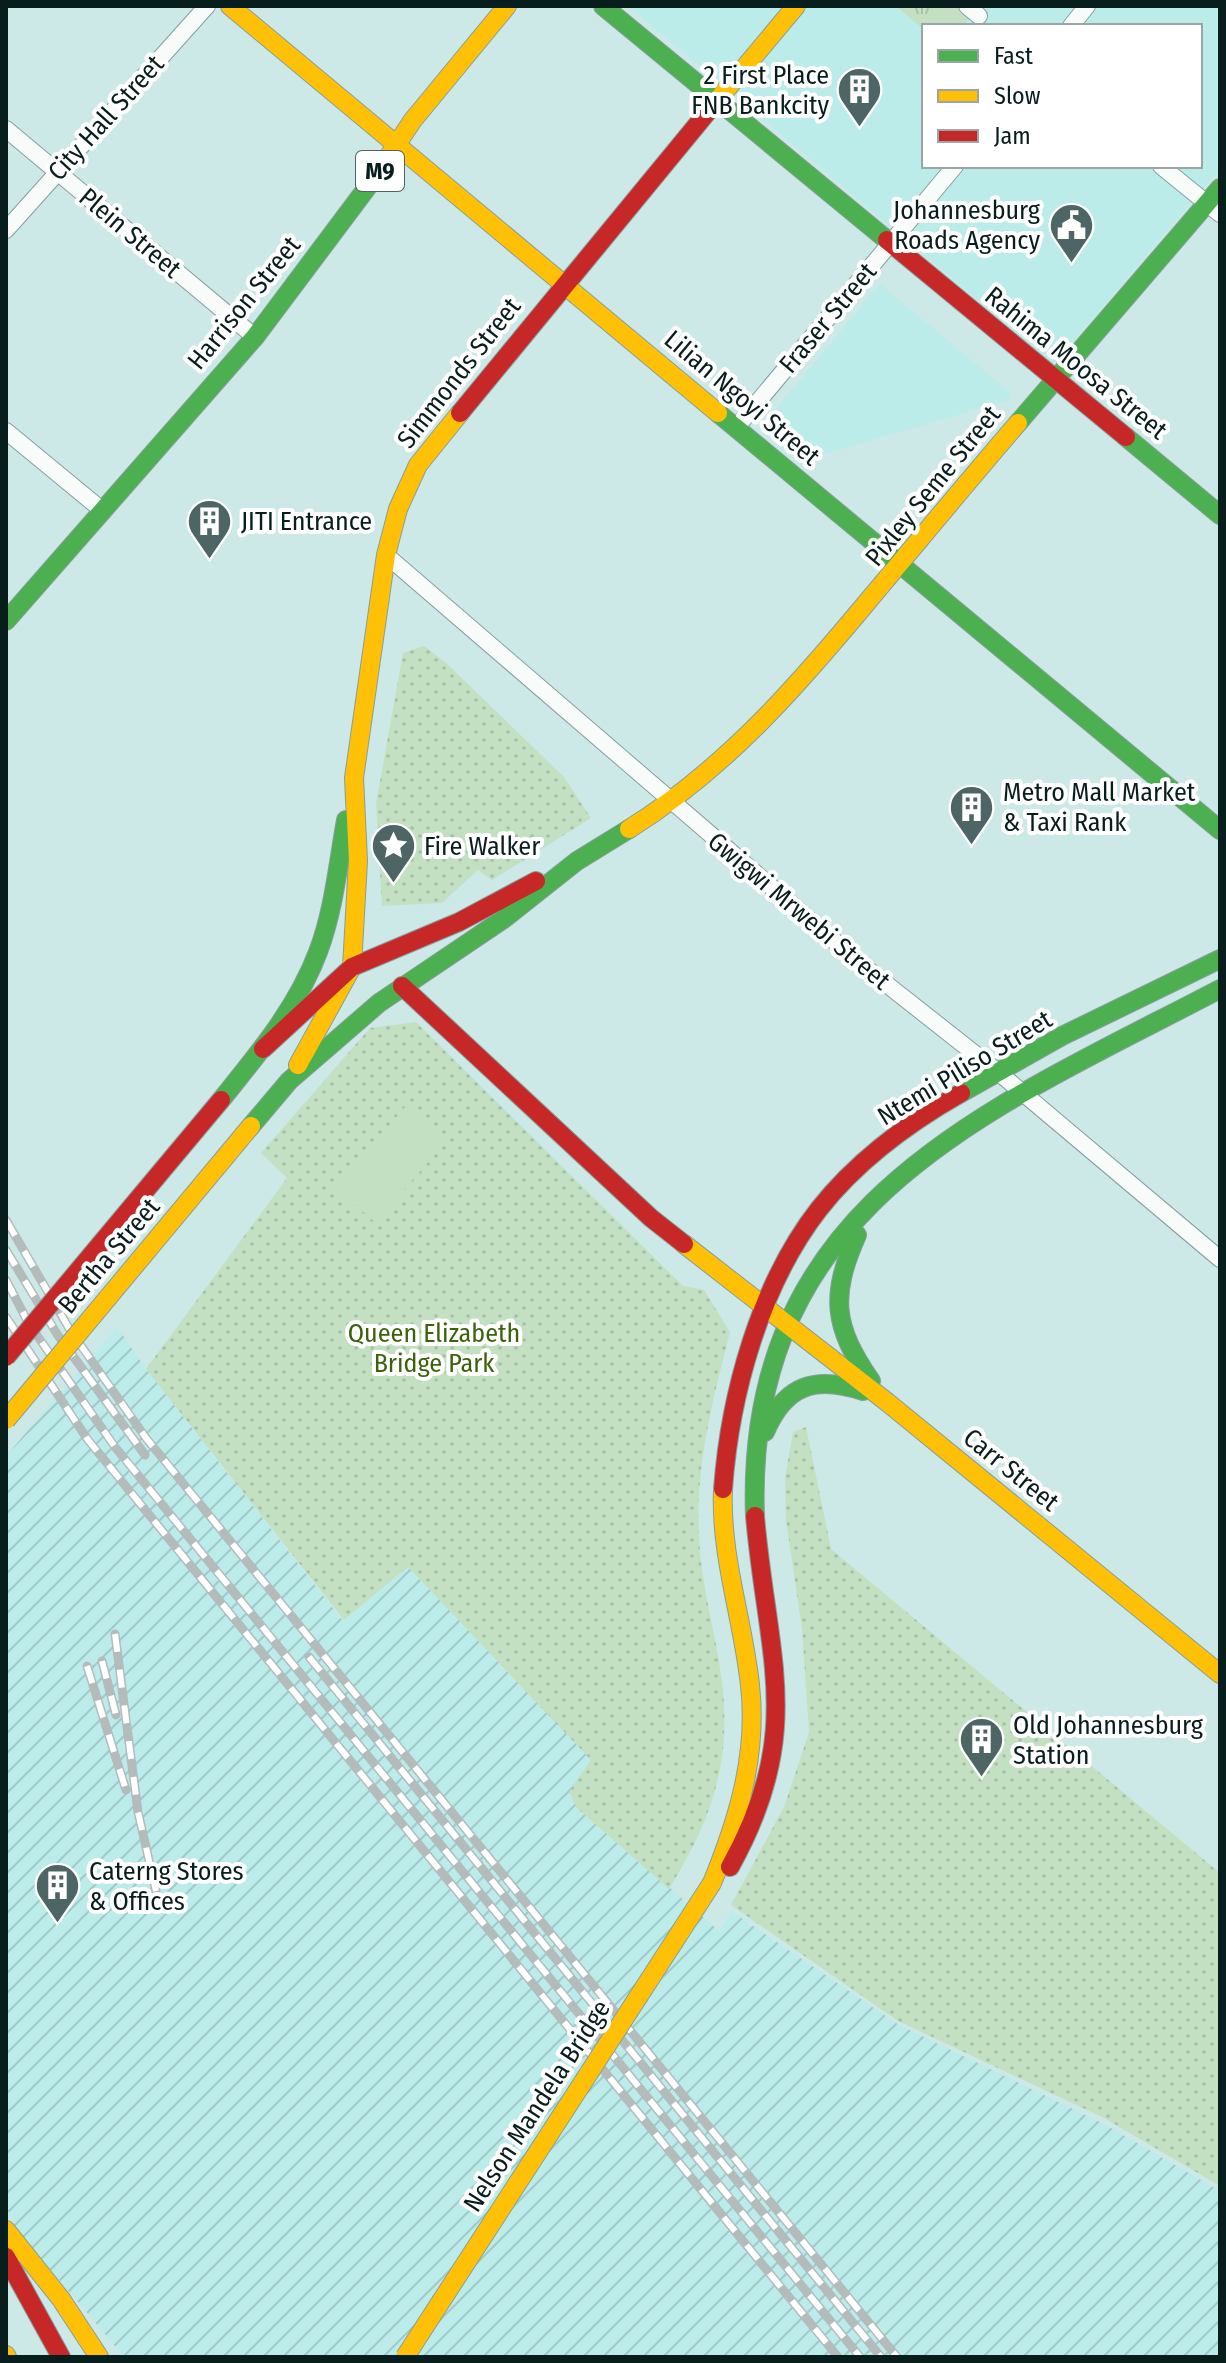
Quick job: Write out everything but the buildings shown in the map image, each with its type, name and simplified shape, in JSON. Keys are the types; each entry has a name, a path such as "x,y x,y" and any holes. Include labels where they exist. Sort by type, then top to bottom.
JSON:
{"street":[{"name":"City Hall Street","path":"6,230 207,6"},
{"name":"Lilian Ngoyi Street","path":"230,6 1220,830"},
{"name":"Harrison Street","path":"6,621 255,337 396,144 507,6"},
{"name":"Rahima Moosa Street","path":"603,6 1220,515"},
{"name":"Simmonds Street","path":"289,1081 352,967 358,861 354,778 386,555 398,509 418,465 564,283 796,6"},
{"path":"1073,24 1087,6"},
{"name":"Plein Street","path":"6,129 255,337"},
{"name":"Fraser Street","path":"736,428 953,168"},
{"path":"1163,168 1214,209"},
{"name":"Pixley Seme Street","path":"577,861 671,803 725,759 795,689 902,565 1055,378 1214,209 1220,188"},
{"path":"6,431 103,511"},
{"name":"Gwigwi Mrwebi Street","path":"386,555 861,964 998,1072 1220,1259"},
{"path":"6,1357 263,1049 305,983 319,950 354,778"},
{"path":"263,1049 352,967 459,922 577,861"},
{"path":"289,1081 402,986 505,918 577,861"},
{"name":"Ntemi Piliso Street","path":"712,1882 744,1788 752,1709 723,1523 727,1450 750,1352 780,1272 822,1206 863,1163 897,1134 998,1072 1220,959"},
{"name":"Carr Street","path":"402,986 651,1218 887,1402 1220,1674"},
{"name":"Ntemi Piliso Street","path":"712,1882 730,1867 742,1847 764,1794 779,1726 775,1643 753,1520 754,1465 762,1408 786,1325 810,1282 870,1207 912,1165 1021,1092 1220,989"},
{"name":"Bertha Street","path":"6,1420 289,1081"},
{"path":"870,1207 844,1263 835,1297 837,1320 846,1345 887,1402"},
{"path":"754,1465 768,1422 778,1406 806,1386 822,1381 840,1381 887,1402"},
{"name":"Nelson Mandela Bridge","path":"405,2357 712,1882"},
{"path":"6,2230 61,2299 99,2357"},
{"path":"6,2257 20,2285 66,2352"}],"shaded area":[{"path":"628,6 1220,6 1220,169 1054,364"},
{"path":"880,284 1010,392 1009,400 821,455 771,415"},
{"path":"117,1327 146,1369 343,1621 408,1567 592,1759 570,1793 576,1805 719,1931 731,1911 899,2025 1104,2124 1220,2191 1220,2357 124,2357 15,2227 6,2206 6,1456"}],"green space":[{"path":"896,6 979,6 965,24 922,24 922,28"},
{"path":"424,646 445,662 564,777 591,818 492,880 478,870 442,903 382,906 376,804 403,653"},
{"name":"Queen Elizabeth Bridge Park","path":"416,1022 683,1286 704,1290 730,1332 707,1433 698,1511 703,1573 722,1682 724,1739 721,1765 707,1815 669,1889 577,1808 569,1792 591,1760 408,1567 344,1620 146,1369 287,1178 261,1153 370,1028"},
{"path":"406,1106 446,1141 376,1223 335,1188"},
{"path":"806,1427 831,1549 1220,1873 1220,2186 1104,2118 898,2021 731,1905 784,1807 809,1732 802,1629 786,1520 785,1478 793,1432"}],"railway":[{"path":"6,1220 70,1330 146,1438 897,2357"},
{"path":"6,1250 57,1334 145,1455"},
{"path":"6,1280 29,1324 115,1447 860,2357"},
{"path":"6,1317 88,1440 838,2357"},
{"path":"115,1634 138,1812 156,1891"},
{"path":"309,1657 881,2357"},
{"path":"102,1661 116,1715"},
{"path":"87,1666 126,1790"}],"traffic: fast":[{"path":"603,6 887,240"},
{"path":"6,621 255,337 372,181"},
{"path":"1018,423 1220,188"},
{"path":"718,413 1220,830"},
{"path":"1126,437 1220,515"},
{"path":"221,1100 276,1030 309,973 328,920 346,820"},
{"path":"251,1126 289,1081 379,1003 505,918 577,861 629,829"},
{"path":"961,1093 1062,1036 1220,959"},
{"path":"755,1516 762,1408 790,1319 836,1244 896,1181 968,1127 1048,1079 1220,989"},
{"path":"857,1235 842,1276 840,1310 849,1344 871,1381"},
{"path":"765,1432 782,1404 804,1388 830,1384 863,1391"}],"traffic: slow":[{"path":"230,6 718,413"},
{"path":"372,181 413,120 507,6"},
{"path":"710,109 796,6"},
{"path":"298,1065 352,967 358,861 354,778 386,555 398,509 418,465 460,413"},
{"path":"629,829 698,779 790,692 1018,423"},
{"path":"6,1420 251,1126"},
{"path":"684,1244 887,1402 1220,1674"},
{"path":"712,1883 744,1786 752,1711 747,1660 728,1563 723,1489"},
{"path":"405,2357 712,1883"},
{"path":"6,2230 61,2299 99,2357"}],"traffic: jam":[{"path":"460,413 710,109"},
{"path":"887,240 1126,437"},
{"path":"263,1049 352,967 459,922 536,881"},
{"path":"402,986 651,1218 684,1244"},
{"path":"723,1489 733,1416 752,1342 780,1271 798,1239 819,1209 867,1159 903,1130 961,1093"},
{"path":"6,1357 221,1100"},
{"path":"730,1867 753,1819 768,1775 774,1733 776,1693 755,1516"},
{"path":"6,2257 61,2357"}],"place":[{"name":"2 First Place FNB Bankcity","path":"860,129"},
{"name":"Johannesburg Roads Agency","path":"1071,264"},
{"name":"JITI Entrance","path":"210,560"},
{"name":"Metro Mall Market & Taxi Rank","path":"972,846"},
{"name":"Fire Walker","path":"393,885"},
{"name":"Old Johannesburg Station","path":"982,1779"},
{"name":"Caterng Stores & Offices","path":"58,1925"}]}
